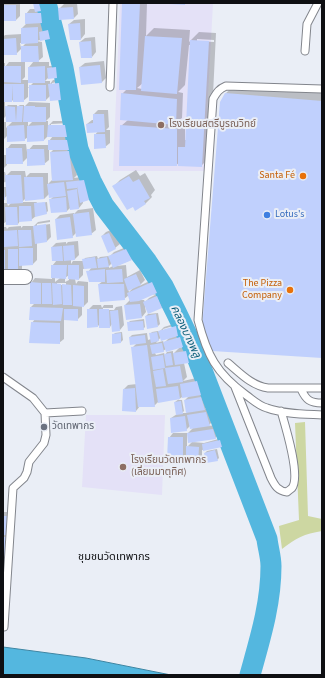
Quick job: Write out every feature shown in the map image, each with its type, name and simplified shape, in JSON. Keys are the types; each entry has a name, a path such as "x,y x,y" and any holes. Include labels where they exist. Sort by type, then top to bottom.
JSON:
{"street":[{"path":"3,277 24,277"}],"lane":[{"path":"110,87 113,3"},
{"path":"306,51 307,24 318,3"},
{"path":"322,89 226,86 221,88 214,99 198,320 202,336 211,359 221,373 235,387 259,405 267,408 281,411 322,415"},
{"path":"228,363 253,384 260,387 322,388"},
{"path":"3,377 33,398 45,413 46,435 44,443 29,462 24,478 13,488 11,494 4,628"},
{"path":"235,387 271,478 281,491 288,492 295,482 294,459 281,411"},
{"path":"301,388 305,398 309,401 322,403"},
{"path":"45,413 82,412"}],"shaded area":[{"name":"โรงเรียนสตรีบูรณวิทย์","path":"120,3 213,3 204,171 113,171"},
{"name":"โรงเรียนวัดเทพากร (เลี่ยมมาตุทิศ)","path":"86,415 165,415 162,495 82,487"}],"green space":[{"path":"305,422 308,516 322,519 322,531 300,537 282,549 279,526 299,520 295,423"}],"water":[{"path":"3,647 86,658 171,675 3,675"}],"building":[{"path":"33,3 39,3 41,11 35,12"},
{"path":"122,3 140,3 136,90 119,90"},
{"path":"185,3 185,5 169,4"},
{"path":"3,5 16,5 16,21 3,21"},
{"path":"73,7 74,19 59,20 58,8"},
{"path":"25,13 41,13 42,23 25,24"},
{"path":"80,23 81,40 70,40 68,24"},
{"path":"38,27 38,43 21,44 21,28"},
{"path":"48,30 50,39 40,41 39,32"},
{"path":"145,36 182,38 177,94 141,91"},
{"path":"16,38 17,55 3,55 3,39"},
{"path":"190,40 209,41 202,167 178,166 178,147 185,147"},
{"path":"91,41 92,58 81,58 79,42"},
{"path":"21,46 38,46 39,62 21,62"},
{"path":"100,65 102,83 81,85 79,67"},
{"path":"4,66 21,66 21,83 4,82"},
{"path":"45,66 45,83 28,83 28,67"},
{"path":"56,67 57,78 48,79 47,68"},
{"path":"59,83 61,100 50,101 48,84"},
{"path":"3,84 13,84 12,102 3,102"},
{"path":"13,84 24,84 24,102 13,102"},
{"path":"29,85 46,85 46,101 29,101"},
{"path":"121,93 177,99 176,125 120,120"},
{"name":"Lotus's","path":"225,93 322,101 322,358 212,351 202,328 220,102"},
{"path":"5,106 15,107 16,122 6,122"},
{"path":"17,106 23,106 22,122 16,122"},
{"path":"24,106 35,106 35,122 23,122"},
{"path":"35,107 46,107 46,122 35,122"},
{"path":"93,114 104,114 105,132 87,133 86,124 93,123"},
{"path":"24,125 25,141 7,142 7,126"},
{"path":"44,125 44,141 27,142 27,126"},
{"path":"48,125 65,125 67,137 47,137"},
{"path":"120,125 177,129 177,166 119,166"},
{"path":"94,134 105,134 106,148 94,149"},
{"path":"48,140 67,140 69,150 48,150"},
{"path":"6,148 22,148 23,164 6,164"},
{"path":"27,149 44,149 45,165 27,166"},
{"path":"69,151 73,180 52,181 50,152"},
{"path":"5,175 21,175 23,203 7,204"},
{"path":"129,176 133,182 139,179 150,198 144,201 146,204 135,211 133,207 127,210 112,186"},
{"path":"24,177 43,177 44,199 25,201"},
{"path":"84,180 89,200 80,203 77,186 77,188 67,189 66,182"},
{"path":"64,182 66,196 49,198 47,184"},
{"path":"4,189 5,200 3,200"},
{"path":"77,189 79,209 70,210 67,191"},
{"path":"66,197 67,212 51,213 49,199"},
{"path":"45,202 47,214 35,217 34,203"},
{"path":"19,206 31,206 32,221 19,222"},
{"path":"5,207 17,207 18,225 6,225"},
{"path":"89,212 92,235 76,237 73,214"},
{"path":"70,217 73,238 57,240 55,219"},
{"path":"46,224 47,242 35,244 33,226"},
{"path":"17,230 18,246 4,247 3,231"},
{"path":"18,230 31,230 32,246 19,247"},
{"path":"109,233 116,249 108,253 101,236"},
{"path":"74,245 75,260 64,261 63,246"},
{"path":"62,246 63,261 52,261 51,247"},
{"path":"19,248 33,248 33,265 19,266"},
{"path":"8,249 18,249 18,274 8,274"},
{"path":"126,249 132,260 113,268 108,256"},
{"path":"3,250 5,250 5,275 3,275"},
{"path":"95,257 97,268 84,269 82,259"},
{"path":"107,257 109,267 98,268 97,259"},
{"path":"51,265 67,265 66,279 51,278"},
{"path":"68,265 79,265 79,280 68,279"},
{"path":"105,269 105,282 89,282 86,271"},
{"path":"122,269 123,282 107,283 106,270"},
{"path":"136,274 141,285 128,291 124,279"},
{"path":"30,282 41,283 41,304 30,304"},
{"path":"152,282 157,293 139,301 130,302 127,293"},
{"path":"42,283 51,283 52,304 42,304"},
{"path":"52,283 61,284 62,304 53,305"},
{"path":"62,284 71,285 72,305 63,305"},
{"path":"98,284 124,284 125,300 100,302"},
{"path":"73,285 84,286 84,307 73,306"},
{"path":"157,296 162,308 148,314 143,302"},
{"path":"140,304 142,318 126,320 124,305"},
{"path":"30,307 63,308 61,321 29,320"},
{"path":"64,309 78,309 78,321 64,320"},
{"path":"87,309 97,309 98,327 87,328"},
{"path":"99,309 109,309 110,328 99,328"},
{"path":"118,310 120,331 112,332 110,311"},
{"path":"156,314 158,327 147,329 145,316"},
{"path":"143,321 144,330 128,331 127,322"},
{"path":"31,322 60,323 60,344 29,343"},
{"path":"176,326 178,336 161,341 158,331"},
{"path":"157,332 159,341 151,343 149,333"},
{"path":"121,333 121,343 112,344 112,334"},
{"path":"145,335 146,343 130,345 129,337"},
{"path":"180,337 183,347 166,352 163,342"},
{"path":"162,343 164,352 152,354 150,345"},
{"path":"147,345 155,407 138,407 131,347"},
{"path":"186,351 189,363 175,365 173,353"},
{"path":"171,353 173,365 166,366 164,354"},
{"path":"163,355 165,368 153,370 151,357"},
{"path":"180,366 183,382 168,384 165,368"},
{"path":"163,369 166,386 156,387 153,371"},
{"path":"197,381 201,395 182,398 180,384"},
{"path":"178,386 180,399 158,403 156,389"},
{"path":"135,388 136,412 122,411 123,389"},
{"path":"201,397 205,410 186,413 184,400"},
{"path":"181,401 183,414 176,415 174,402"},
{"path":"206,412 210,426 190,429 187,415"},
{"path":"185,416 187,431 171,433 170,418"},
{"path":"213,429 216,439 188,443 187,433"},
{"path":"168,437 183,437 183,460 167,459"},
{"path":"220,440 222,447 203,451 202,444"},
{"path":"186,446 199,447 198,463 186,463"},
{"path":"215,450 218,461 206,463 204,453"},
{"path":"3,516 7,516 7,535 3,535"},
{"path":"3,537 6,537 5,557 3,557"},
{"path":"3,559 5,559 4,569 3,569"}],"waterway":[{"name":"คลองบางพลู","path":"46,3 63,68 78,149 91,181 104,206 147,262 163,286 176,312 193,347 267,539 271,559 271,580 267,608 250,675"}],"place":[{"name":"โรงเรียนสตรีบูรณวิทย์","path":"161,125"},
{"name":"Santa Fé","path":"303,176"},
{"name":"Lotus's","path":"267,215"},
{"name":"The Pizza Company","path":"290,290"},
{"name":"วัดเทพากร","path":"44,427"},
{"name":"โรงเรียนวัดเทพากร (เลี่ยมมาตุทิศ)","path":"123,467"}],"district":[{"name":"ชุมชนวัดเทพากร","path":"114,558"}]}
